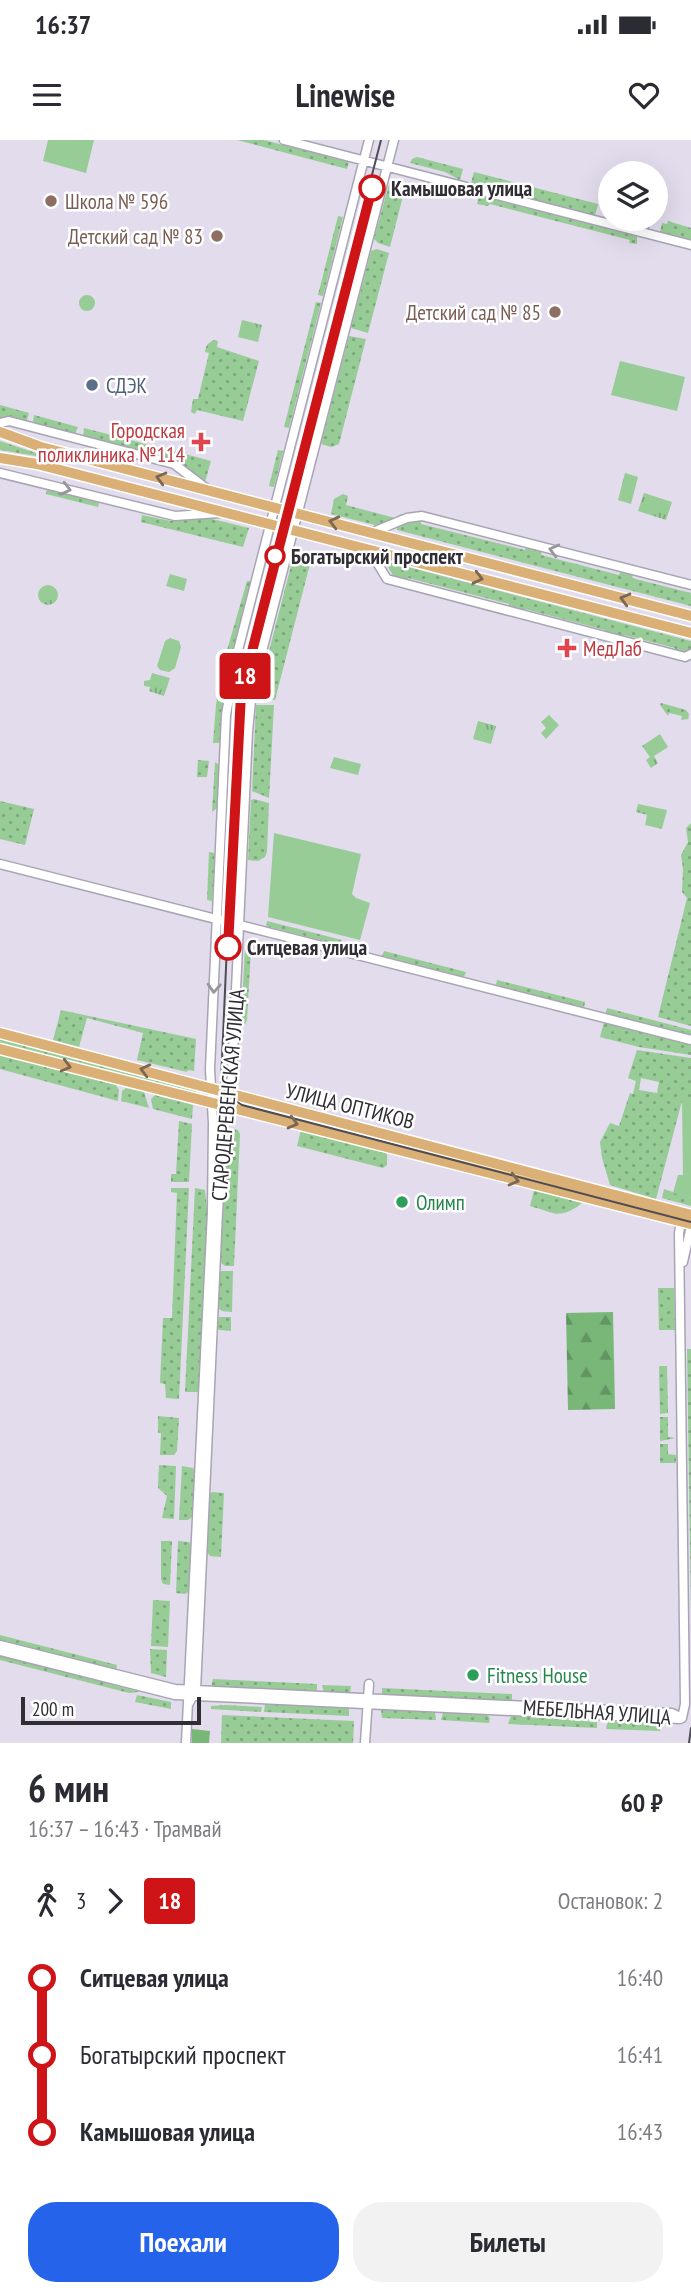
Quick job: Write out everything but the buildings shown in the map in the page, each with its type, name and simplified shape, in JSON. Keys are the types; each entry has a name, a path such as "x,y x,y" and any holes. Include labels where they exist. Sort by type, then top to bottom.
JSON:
{"main road":[{"path":"0,432 41,447 691,616"},
{"path":"0,458 37,464 691,634"},
{"name":"УЛИЦА ОПТИКОВ","path":"0,1033 211,1088 689,1221"},
{"name":"УЛИЦА ОПТИКОВ","path":"0,1049 689,1221"}],"street":[{"path":"284,140 691,245"},
{"name":"СТАРОДЕРЕВЕНСКАЯ УЛИЦА","path":"192,1695 212,1212 211,1088 216,919 229,687 369,140"},
{"name":"СТАРОДЕРЕВЕНСКАЯ УЛИЦА","path":"192,1695 218,1212 227,1106 233,1076 248,731 253,690 394,140"},
{"path":"0,423 9,421 174,464 210,491"},
{"path":"0,473 175,516 223,512"},
{"path":"373,532 414,515 422,516 691,585"},
{"path":"370,551 387,579 685,657 691,654"},
{"path":"0,864 691,1040"},
{"name":"МЕБЕЛЬНАЯ УЛИЦА","path":"0,1651 154,1691 192,1695 677,1720 681,1718 685,1704 681,1272 689,1221"},
{"name":"МЕБЕЛЬНАЯ УЛИЦА","path":"0,1644 192,1695"},
{"path":"365,1743 369,1684"},
{"path":"186,1743 192,1695"}],"green space":[{"path":"48,140 94,140 86,173 43,161"},
{"path":"237,140 264,140 349,162 347,169"},
{"path":"417,157 463,169 460,180 445,172 410,163"},
{"path":"474,172 598,204 595,216 471,183"},
{"path":"389,184 400,187 404,192 390,247 374,239"},
{"path":"479,196 598,226 598,231 617,231 637,236 637,244 490,204 477,204"},
{"path":"338,216 343,217 323,296 318,295"},
{"path":"668,221 691,228 691,240 660,232 668,231"},
{"path":"377,249 389,253 368,333 351,328 371,251"},
{"path":"87,295 95,303 87,311 79,303"},
{"path":"316,302 321,303 289,428 284,427"},
{"path":"242,320 262,325 258,342 238,337"},
{"path":"349,336 366,339 339,444 331,447 321,444"},
{"path":"214,340 218,341 217,347 259,361 243,421 197,410 195,414 191,412 193,399 198,399 209,353 205,352 206,348"},
{"path":"620,361 685,377 677,411 611,395"},
{"path":"0,405 29,413 27,420 0,420"},
{"path":"34,415 78,427 75,434 36,425 33,421"},
{"path":"84,428 154,446 153,452 149,455 83,437"},
{"path":"0,441 36,453 36,456 0,450"},
{"path":"159,447 211,461 205,482 179,464 159,457"},
{"path":"278,450 283,451 274,487 269,486"},
{"path":"625,473 638,477 631,504 618,500"},
{"path":"47,489 99,503 98,507 46,494"},
{"path":"644,493 672,502 666,520 638,511"},
{"path":"343,494 348,496 346,505 395,518 401,514 402,516 379,526 331,514 334,499"},
{"path":"142,515 171,521 204,517 249,528 243,547 141,522"},
{"path":"413,518 421,519 421,524 525,550 526,546 542,550 541,555 619,575 621,571 633,574 632,578 691,593 691,606 397,530 397,526"},
{"path":"294,554 306,557 310,564 275,700 257,698"},
{"path":"389,562 691,641 691,651 682,654 675,652 675,648 624,635 623,638 605,634 605,630 525,609 523,612 508,608 509,604 408,578 406,582 394,577 387,565"},
{"path":"170,574 187,579 184,591 166,586"},
{"path":"247,581 251,581 225,686 220,743 213,743 221,671"},
{"path":"48,585 55,588 58,595 55,602 48,605 41,602 38,595 41,588"},
{"path":"170,638 179,641 181,647 175,668 169,672 160,670 157,666 165,641"},
{"path":"152,673 170,678 164,696 149,691 150,687 144,686 144,681 150,680"},
{"path":"661,703 686,710 688,719 681,720 682,716 669,713 668,716"},
{"path":"256,705 274,705 269,798 252,791"},
{"path":"549,715 559,725 546,739 541,733 546,728 541,722"},
{"path":"478,721 496,726 491,744 473,739"},
{"path":"660,734 668,747 654,756 658,763 651,768 646,760 650,757 642,746"},
{"path":"334,757 361,764 358,775 330,768"},
{"path":"198,760 209,761 207,777 197,777"},
{"path":"215,762 219,765 217,808 212,812"},
{"path":"251,800 269,803 267,852 265,857 258,861 248,860"},
{"path":"0,801 34,809 25,845 0,839"},
{"path":"638,804 667,810 662,829 645,825 647,815 636,812"},
{"path":"691,823 691,1026 658,1017 687,898 682,892 681,855 688,842 686,828"},
{"path":"274,833 361,854 352,894 370,903 360,940 268,917"},
{"path":"209,852 215,853 212,901 207,900"},
{"path":"267,921 342,940 340,945 266,926"},
{"path":"245,948 251,949 247,1020 241,1025"},
{"path":"384,951 466,972 464,977 382,956"},
{"path":"497,980 585,1002 584,1008 496,985"},
{"path":"607,1008 691,1030 691,1036 606,1014"},
{"path":"61,1010 196,1039 194,1071 187,1072 137,1060 143,1033 87,1018 79,1047 53,1040"},
{"path":"604,1022 691,1044 691,1055 639,1047 600,1037"},
{"path":"0,1038 196,1089 195,1094 0,1044"},
{"path":"637,1050 691,1058 691,1101 682,1101 656,1199 610,1185 602,1158 600,1142 610,1123 619,1126 630,1093 633,1094 636,1081 628,1078","holes":["641,1078 659,1082 657,1093 639,1090"]},
{"path":"0,1055 116,1085 119,1090 118,1101 0,1069"},
{"path":"126,1088 144,1092 149,1108 121,1101 122,1091"},
{"path":"155,1095 193,1105 192,1119 153,1109 151,1099"},
{"path":"682,1101 691,1101 691,1198 673,1193 678,1175 683,1175"},
{"path":"179,1121 192,1124 189,1182 171,1182 171,1174 176,1174"},
{"path":"229,1128 238,1130 240,1134 234,1266 225,1266 220,1262"},
{"path":"301,1130 383,1151 387,1154 387,1165 383,1168 297,1146"},
{"path":"171,1188 189,1188 179,1399 166,1398 165,1384 160,1383 163,1318 172,1318 177,1193 171,1192"},
{"path":"195,1188 205,1190 208,1219 200,1392 185,1392"},
{"path":"664,1189 691,1198 691,1206 662,1198"},
{"path":"534,1190 582,1203 568,1212 552,1213 530,1206"},
{"path":"222,1271 233,1271 232,1312 218,1308 219,1274"},
{"path":"658,1288 674,1288 675,1330 659,1330"},
{"path":"613,1312 615,1409 568,1410 566,1313"},
{"path":"219,1317 231,1317 231,1331 219,1330"},
{"path":"687,1349 691,1349 691,1613"},
{"path":"659,1366 667,1366 668,1413 660,1414"},
{"path":"158,1416 179,1418 177,1451 174,1455 160,1455 161,1433 158,1433"},
{"path":"660,1417 668,1417 668,1437 676,1438 660,1441"},
{"path":"660,1444 668,1444 668,1454 676,1455 676,1463 660,1463"},
{"path":"159,1465 176,1466 174,1519 162,1518 167,1496 158,1488"},
{"path":"182,1466 193,1468 196,1472 194,1516 188,1520 179,1520"},
{"path":"212,1492 224,1493 221,1557 210,1556 206,1551 209,1495"},
{"path":"161,1541 172,1541 170,1585 163,1584 161,1579"},
{"path":"178,1541 189,1542 192,1546 190,1591 185,1594 176,1593"},
{"path":"153,1600 170,1601 168,1647 151,1646"},
{"path":"0,1635 117,1665 116,1670 0,1640"},
{"path":"150,1649 167,1650 166,1677 151,1673"},
{"path":"0,1655 140,1692 129,1693 0,1660"},
{"path":"213,1679 317,1684 317,1691 211,1687"},
{"path":"322,1685 351,1686 350,1694 324,1693"},
{"path":"382,1688 512,1694 512,1701 382,1696"},
{"path":"137,1695 171,1702 171,1709 135,1702"},
{"path":"265,1704 349,1708 349,1716 264,1712"},
{"path":"211,1706 262,1707 261,1712 211,1709"},
{"path":"381,1710 435,1712 436,1720 382,1718"},
{"path":"443,1713 487,1715 490,1718 489,1723 441,1720"},
{"path":"222,1715 354,1721 353,1743 221,1743"},
{"path":"511,1716 597,1721 597,1728 508,1724"},
{"path":"608,1721 661,1724 660,1731 606,1729"},
{"path":"192,1729 210,1731 209,1743 192,1743"}],"tram line":[{"path":"381,140 238,694 221,1082 228,1096 242,1105 691,1222"},
{"name":"18","path":"228,947 241,694 372,188"},
{"path":"689,1743 691,1728"}],"place":[{"name":"Камышовая улица","path":"372,188"},
{"name":"Школа № 596","path":"51,201"},
{"name":"Детский сад № 83","path":"217,236"},
{"name":"Детский сад № 85","path":"555,312"},
{"name":"СДЭК","path":"92,385"},
{"name":"Городская поликлиника №114","path":"201,442"},
{"name":"Богатырский проспект","path":"275,556"},
{"name":"МедЛаб","path":"567,648"},
{"name":"Ситцевая улица","path":"228,947"},
{"name":"Олимп","path":"402,1202"},
{"name":"Fitness House","path":"473,1675"}]}
